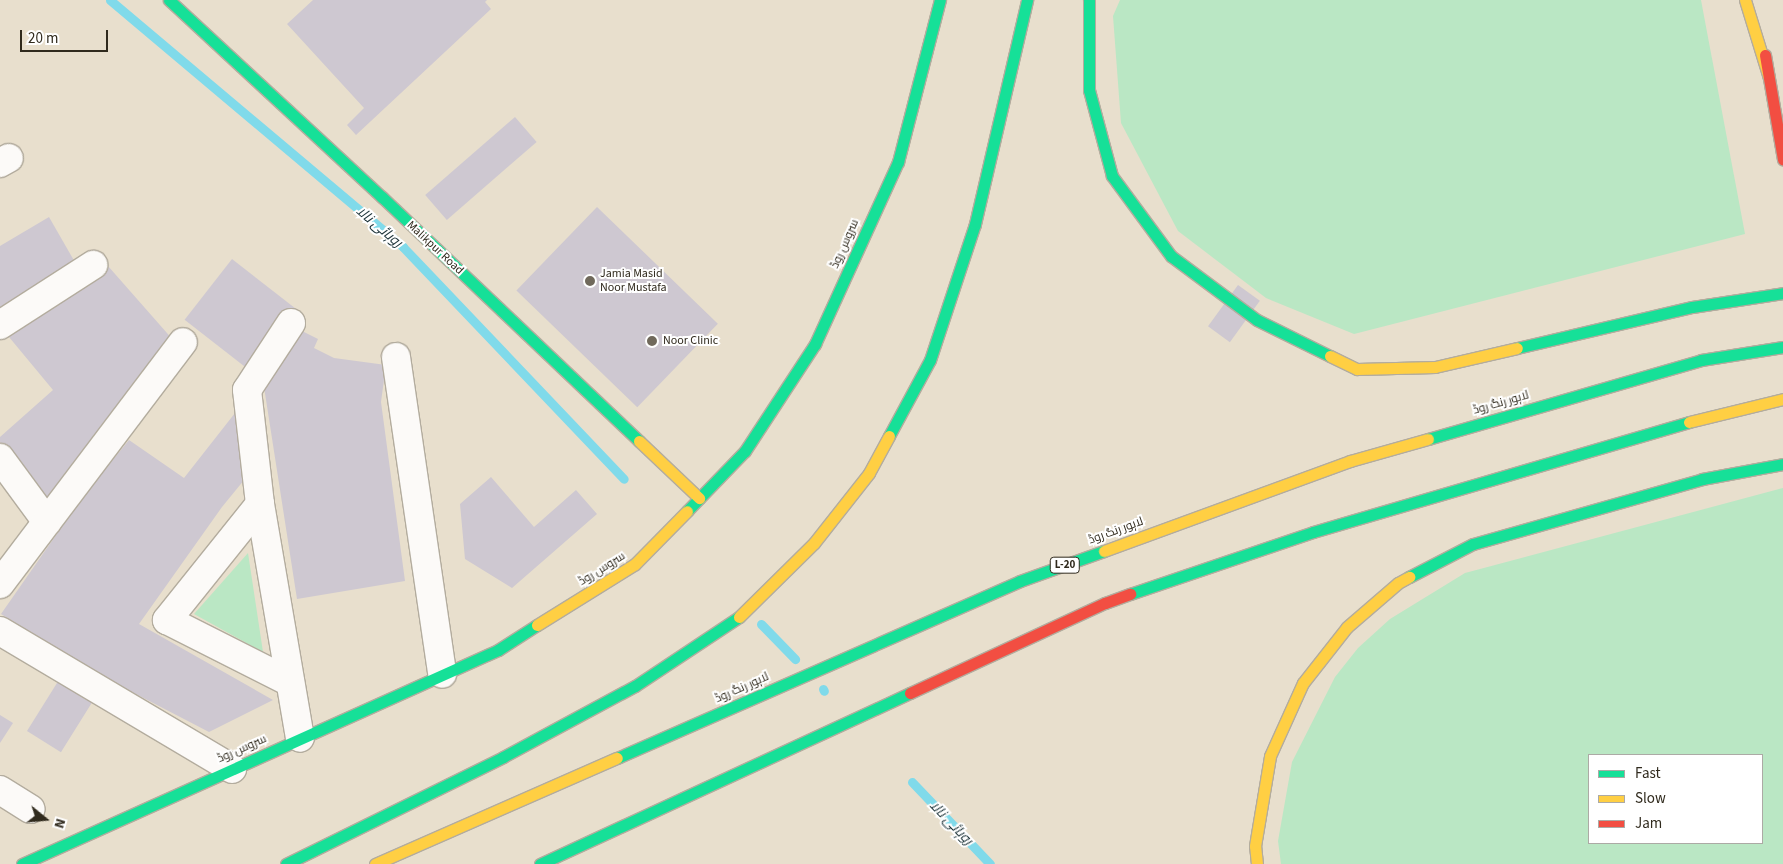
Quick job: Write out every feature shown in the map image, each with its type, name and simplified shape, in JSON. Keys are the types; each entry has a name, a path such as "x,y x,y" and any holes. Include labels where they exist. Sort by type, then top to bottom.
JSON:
{"main road":[{"name":"Malikpur Road","path":"169,0 375,191 699,498"},
{"name":"سروس روڈ","path":"22,864 498,650 635,564 744,451 815,344 898,162 940,0"},
{"path":"286,864 503,757 635,686 739,617 814,543 869,473 930,360 975,224 1027,0"},
{"path":"1089,0 1089,90 1112,176 1171,256 1257,320 1357,369 1434,366 1692,307 1783,293"},
{"path":"1745,0 1769,78"},
{"path":"1755,0 1783,159"},
{"name":"لاہور رنگ روڈ","path":"375,864 1020,581 1350,461 1701,360 1783,347"},
{"path":"540,864 1105,603 1313,532 1686,423 1783,399"},
{"path":"1257,864 1255,846 1270,756 1303,683 1347,627 1398,583 1473,544 1702,478 1783,464"}],"street":[{"path":"0,325 93,265"},
{"path":"291,323 247,390 260,504 300,738"},
{"path":"0,584 183,342"},
{"path":"396,357 442,674"},
{"path":"2,465 47,522"},
{"path":"260,504 167,620 290,682"},
{"path":"0,631 232,769"},
{"path":"0,790 30,809"}],"green space":[{"path":"1120,0 1701,0 1745,234 1354,334 1266,298 1178,231 1121,123 1113,16"},
{"path":"1783,488 1783,864 1281,864 1278,841 1292,762 1335,677 1358,648 1390,619 1465,573"},
{"path":"248,553 263,652 194,614"}],"building":[{"path":"313,0 487,0 485,2 491,9 356,135 347,125 364,108 287,24"},
{"path":"515,117 537,142 447,220 425,195"},
{"path":"597,207 718,324 637,407 516,290"},
{"path":"49,217 76,264 0,315 0,246"},
{"path":"232,259 296,309 248,370 185,320"},
{"path":"108,266 174,341 46,504 0,442 0,437 53,390 9,337 35,316"},
{"path":"1238,285 1260,301 1230,342 1208,326"},
{"path":"294,327 318,339 314,348 334,358 386,365 381,402 405,581 297,599 264,387"},
{"path":"235,413 249,474 222,507 139,624 273,700 209,732 105,678 1,614 84,495 129,440 184,478"},
{"path":"491,477 534,527 576,490 597,514 512,588 465,559 460,504"},
{"path":"62,675 96,696 61,752 27,731"},
{"path":"0,715 13,723 0,743"}],"waterway":[{"name":"روہائی نالا","path":"110,0 403,247 624,479"},
{"name":"روہائی نالا","path":"761,624 795,659"},
{"name":"روہائی نالا","path":"912,782 990,864"}],"traffic: fast":[{"path":"169,0 382,197 639,441"},
{"path":"687,511 745,451 815,344 898,162 940,0"},
{"path":"889,436 930,360 975,224 1027,0"},
{"path":"1089,0 1089,90 1112,176 1171,256 1257,320 1330,356"},
{"path":"1517,348 1692,307 1783,293"},
{"path":"1428,439 1701,360 1783,347"},
{"path":"1130,594 1313,532 1689,422"},
{"path":"1409,577 1473,544 1702,479 1783,464"},
{"path":"617,758 1020,581 1104,551"},
{"path":"286,864 503,757 635,686 739,617"},
{"path":"22,864 498,650 537,625"},
{"path":"540,864 910,693"}],"traffic: slow":[{"path":"1745,0 1769,78"},
{"path":"1330,356 1357,369 1435,367 1517,348"},
{"path":"1689,422 1783,399"},
{"path":"739,617 814,543 869,473 889,436"},
{"path":"1104,551 1350,461 1428,439"},
{"path":"639,441 699,498"},
{"path":"537,625 635,564 687,511"},
{"path":"1257,864 1255,846 1270,756 1303,683 1347,627 1398,583 1409,577"},
{"path":"375,864 617,758"}],"traffic: jam":[{"path":"1765,55 1783,159"},
{"path":"910,693 1105,603 1130,594"}],"place":[{"name":"Jamia Masid Noor Mustafa","path":"590,281"},
{"name":"Noor Clinic","path":"652,341"}]}
